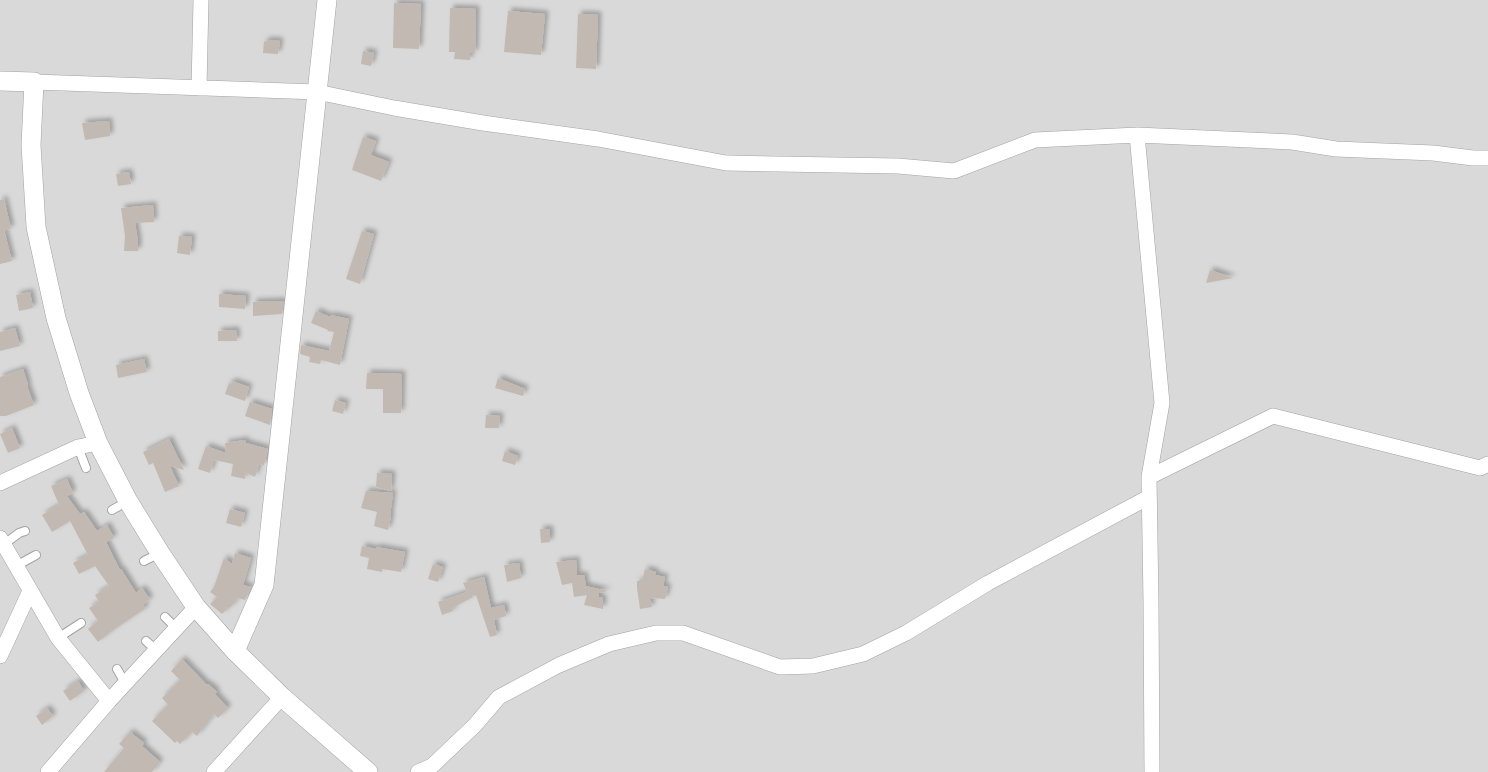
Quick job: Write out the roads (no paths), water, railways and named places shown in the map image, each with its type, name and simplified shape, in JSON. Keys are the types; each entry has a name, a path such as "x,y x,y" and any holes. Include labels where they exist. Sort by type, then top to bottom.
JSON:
{"street":[{"path":"199,88 201,0"},
{"path":"235,651 264,585 327,0"},
{"path":"0,81 317,92 468,121 598,139 726,163 898,166 954,172 1035,140 1137,135 1292,142 1336,149 1433,153 1473,158 1488,158"},
{"path":"34,82 31,145 36,227 56,318 79,394 120,506 152,557 235,651 282,697 368,772"},
{"path":"1137,135 1162,402 1149,477 1152,602 1152,772"},
{"path":"1149,477 1272,416 1480,468 1488,464"},
{"path":"0,483 78,447 98,443"},
{"path":"418,772 432,766 475,725 499,698 559,665 609,644 656,633 683,633 780,667 813,666 863,654 906,633 988,583 1149,497"},
{"path":"2,542 58,638 109,701"},
{"path":"0,656 30,591"},
{"path":"48,772 126,683 151,646 176,628 196,607"},
{"path":"214,772 282,697"}],"lane":[{"path":"78,447 86,468"},
{"path":"2,542 25,531"},
{"path":"16,566 36,555"},
{"path":"165,617 176,628"},
{"path":"58,638 81,623"},
{"path":"116,669 126,683"}]}
